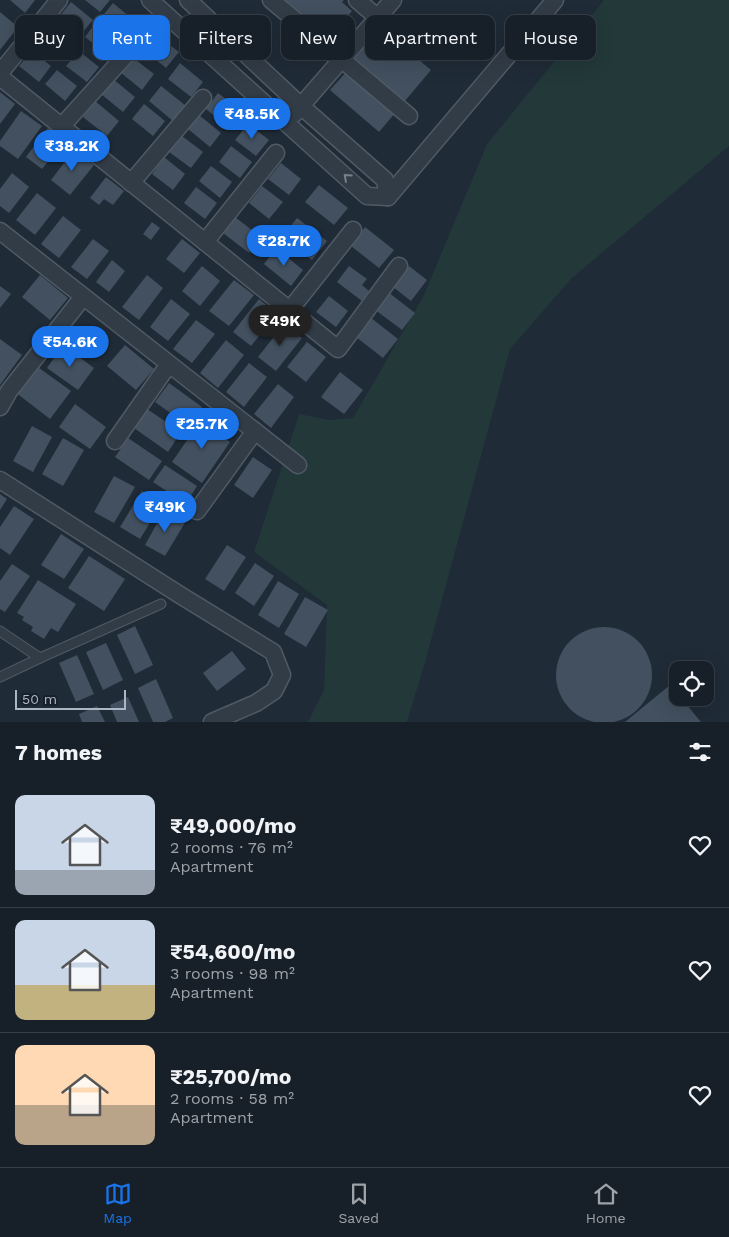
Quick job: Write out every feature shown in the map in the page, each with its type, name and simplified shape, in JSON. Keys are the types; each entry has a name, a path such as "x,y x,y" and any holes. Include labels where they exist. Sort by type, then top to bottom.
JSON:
{"street":[{"path":"0,72 59,0"},
{"path":"150,0 367,196 388,197"},
{"path":"188,0 301,106 385,180 388,197"},
{"path":"271,0 289,15"},
{"path":"357,0 374,15"},
{"path":"380,15 393,0"},
{"path":"388,197 555,0"},
{"path":"355,44 365,33"},
{"path":"61,127 121,60"},
{"path":"286,123 341,60"},
{"path":"343,60 409,116"},
{"path":"0,77 289,311 338,348 399,266"},
{"path":"131,183 203,98"},
{"path":"205,242 276,153"},
{"path":"289,311 353,230"},
{"path":"0,231 298,466"},
{"path":"0,407 9,391 83,297"},
{"path":"115,441 169,364"},
{"path":"197,511 255,431"},
{"path":"0,480 273,652 282,675 274,691 256,703 212,722"}],"lane":[{"path":"0,677 161,604"},
{"path":"0,631 40,658"}],"green space":[{"path":"604,0 729,0 729,146 571,279 510,349 426,659 407,722 308,722 324,690 327,605 254,552 299,414 329,420 353,418 424,295 487,144 555,60 596,60 596,15 592,15"}],"building":[{"path":"10,0 35,0 25,13"},
{"path":"85,0 110,0 100,12"},
{"path":"280,0 344,0 342,2 352,11 349,15 297,15"},
{"path":"71,2 93,20 83,32 83,15 60,15"},
{"path":"113,3 127,15 103,15"},
{"path":"0,12 15,24 15,31 0,50"},
{"path":"93,26 93,43 85,37"},
{"path":"365,40 365,60 419,60 431,70 404,102 386,89 388,87 377,78 375,80 354,60 355,52"},
{"path":"170,45 179,52 166,68 156,60 170,60"},
{"path":"83,54 99,67 87,82 66,66 71,60 83,60"},
{"path":"24,60 43,60 51,66 39,82 19,66"},
{"path":"130,60 136,60 154,74 142,90 120,72"},
{"path":"180,63 203,82 191,97 168,79"},
{"path":"57,70 77,86 65,101 45,84"},
{"path":"348,70 396,112 379,132 330,90"},
{"path":"113,79 135,97 123,112 101,94"},
{"path":"161,86 185,105 173,121 149,101"},
{"path":"0,92 15,104 0,124"},
{"path":"218,93 240,110 227,126 206,109"},
{"path":"95,101 119,121 107,136 83,117"},
{"path":"144,104 165,121 153,136 132,119"},
{"path":"21,111 42,126 18,159 0,146 0,141"},
{"path":"199,115 221,133 210,147 188,129"},
{"path":"248,124 269,140 256,156 235,140"},
{"path":"48,128 65,141 42,169 26,157"},
{"path":"182,136 203,152 191,168 169,152"},
{"path":"231,146 252,162 240,178 219,162"},
{"path":"74,150 94,165 70,195 51,180"},
{"path":"164,157 185,174 173,190 152,174"},
{"path":"281,163 301,179 289,195 268,179"},
{"path":"211,166 232,182 220,198 199,181"},
{"path":"12,173 29,187 9,213 0,206 0,189"},
{"path":"106,177 124,191 113,205 104,199 99,205 90,198"},
{"path":"319,185 348,208 334,225 305,202"},
{"path":"262,186 283,202 269,219 249,203"},
{"path":"196,187 217,203 205,219 184,203"},
{"path":"37,193 56,208 35,235 16,220"},
{"path":"63,216 81,230 59,258 41,244"},
{"path":"235,217 261,237 249,253 223,233"},
{"path":"297,218 327,241 312,260 282,237"},
{"path":"152,222 160,228 151,240 143,234"},
{"path":"365,227 394,250 379,268 351,246"},
{"path":"93,239 109,251 87,279 71,267"},
{"path":"182,239 200,253 184,273 166,259"},
{"path":"276,248 303,270 291,286 264,264"},
{"path":"112,260 125,271 109,292 96,282"},
{"path":"202,266 220,281 200,306 182,291"},
{"path":"349,266 367,279 362,285 369,291 362,301 337,282"},
{"path":"409,266 427,280 411,301 393,287"},
{"path":"40,275 68,298 50,320 22,297"},
{"path":"147,275 163,288 139,320 122,307"},
{"path":"234,280 254,295 229,326 209,311"},
{"path":"0,286 11,294 0,308"},
{"path":"388,292 415,313 402,330 374,309"},
{"path":"329,296 348,311 336,327 316,312"},
{"path":"171,299 190,314 168,341 150,327"},
{"path":"259,299 277,314 251,346 233,332"},
{"path":"371,318 398,339 383,358 356,337"},
{"path":"196,320 215,334 192,363 173,349"},
{"path":"284,324 302,338 276,371 258,357"},
{"path":"0,339 22,355 0,385"},
{"path":"226,340 244,355 218,388 200,373"},
{"path":"307,342 326,357 306,382 287,367"},
{"path":"63,345 94,368 78,390 47,368"},
{"path":"125,345 154,369 136,390 107,366"},
{"path":"249,363 267,377 244,407 226,392"},
{"path":"35,365 71,391 50,419 15,392"},
{"path":"340,372 363,390 344,414 321,397"},
{"path":"169,383 202,407 189,426 155,402"},
{"path":"278,384 294,397 271,428 254,414"},
{"path":"75,404 106,427 90,449 59,427"},
{"path":"147,409 181,432 168,452 134,428"},
{"path":"205,414 220,424 215,432 230,442 202,483 172,462"},
{"path":"32,426 52,437 33,472 13,461"},
{"path":"63,438 84,450 63,486 42,474"},
{"path":"128,438 162,461 149,480 115,457"},
{"path":"253,457 272,470 253,498 234,485"},
{"path":"165,465 197,486 186,504 153,482"},
{"path":"114,476 135,487 114,523 94,512"},
{"path":"142,491 162,503 140,539 120,527"},
{"path":"0,494 7,499 0,510"},
{"path":"14,506 34,519 10,555 0,548 0,527"},
{"path":"165,509 186,521 165,556 145,545"},
{"path":"61,534 84,549 64,579 41,565"},
{"path":"227,545 246,557 224,591 205,579"},
{"path":"89,556 125,579 104,611 68,588"},
{"path":"255,563 274,576 254,606 235,593"},
{"path":"12,564 30,576 5,612 0,609 0,581"},
{"path":"38,580 76,604 58,632 51,628 44,639 31,631 33,627 22,620 24,617 17,613"},
{"path":"278,581 299,594 279,628 258,615"},
{"path":"305,597 328,610 306,647 284,634"},
{"path":"135,626 153,665 135,674 117,635"},
{"path":"604,627 622,630 631,635 644,648 651,666 652,675 649,693 638,709 622,720 595,722 586,720 570,709 559,693 556,675 559,657 570,641 586,630"},
{"path":"106,643 123,680 103,690 86,652"},
{"path":"232,651 246,669 217,691 203,673"},
{"path":"77,655 94,694 76,702 59,663"},
{"path":"156,679 173,718 165,722 153,722 138,688"},
{"path":"669,686 669,706 688,706 701,722 625,722"},
{"path":"128,697 139,722 117,722 110,705"},
{"path":"97,706 105,722 82,722 79,714"}]}
